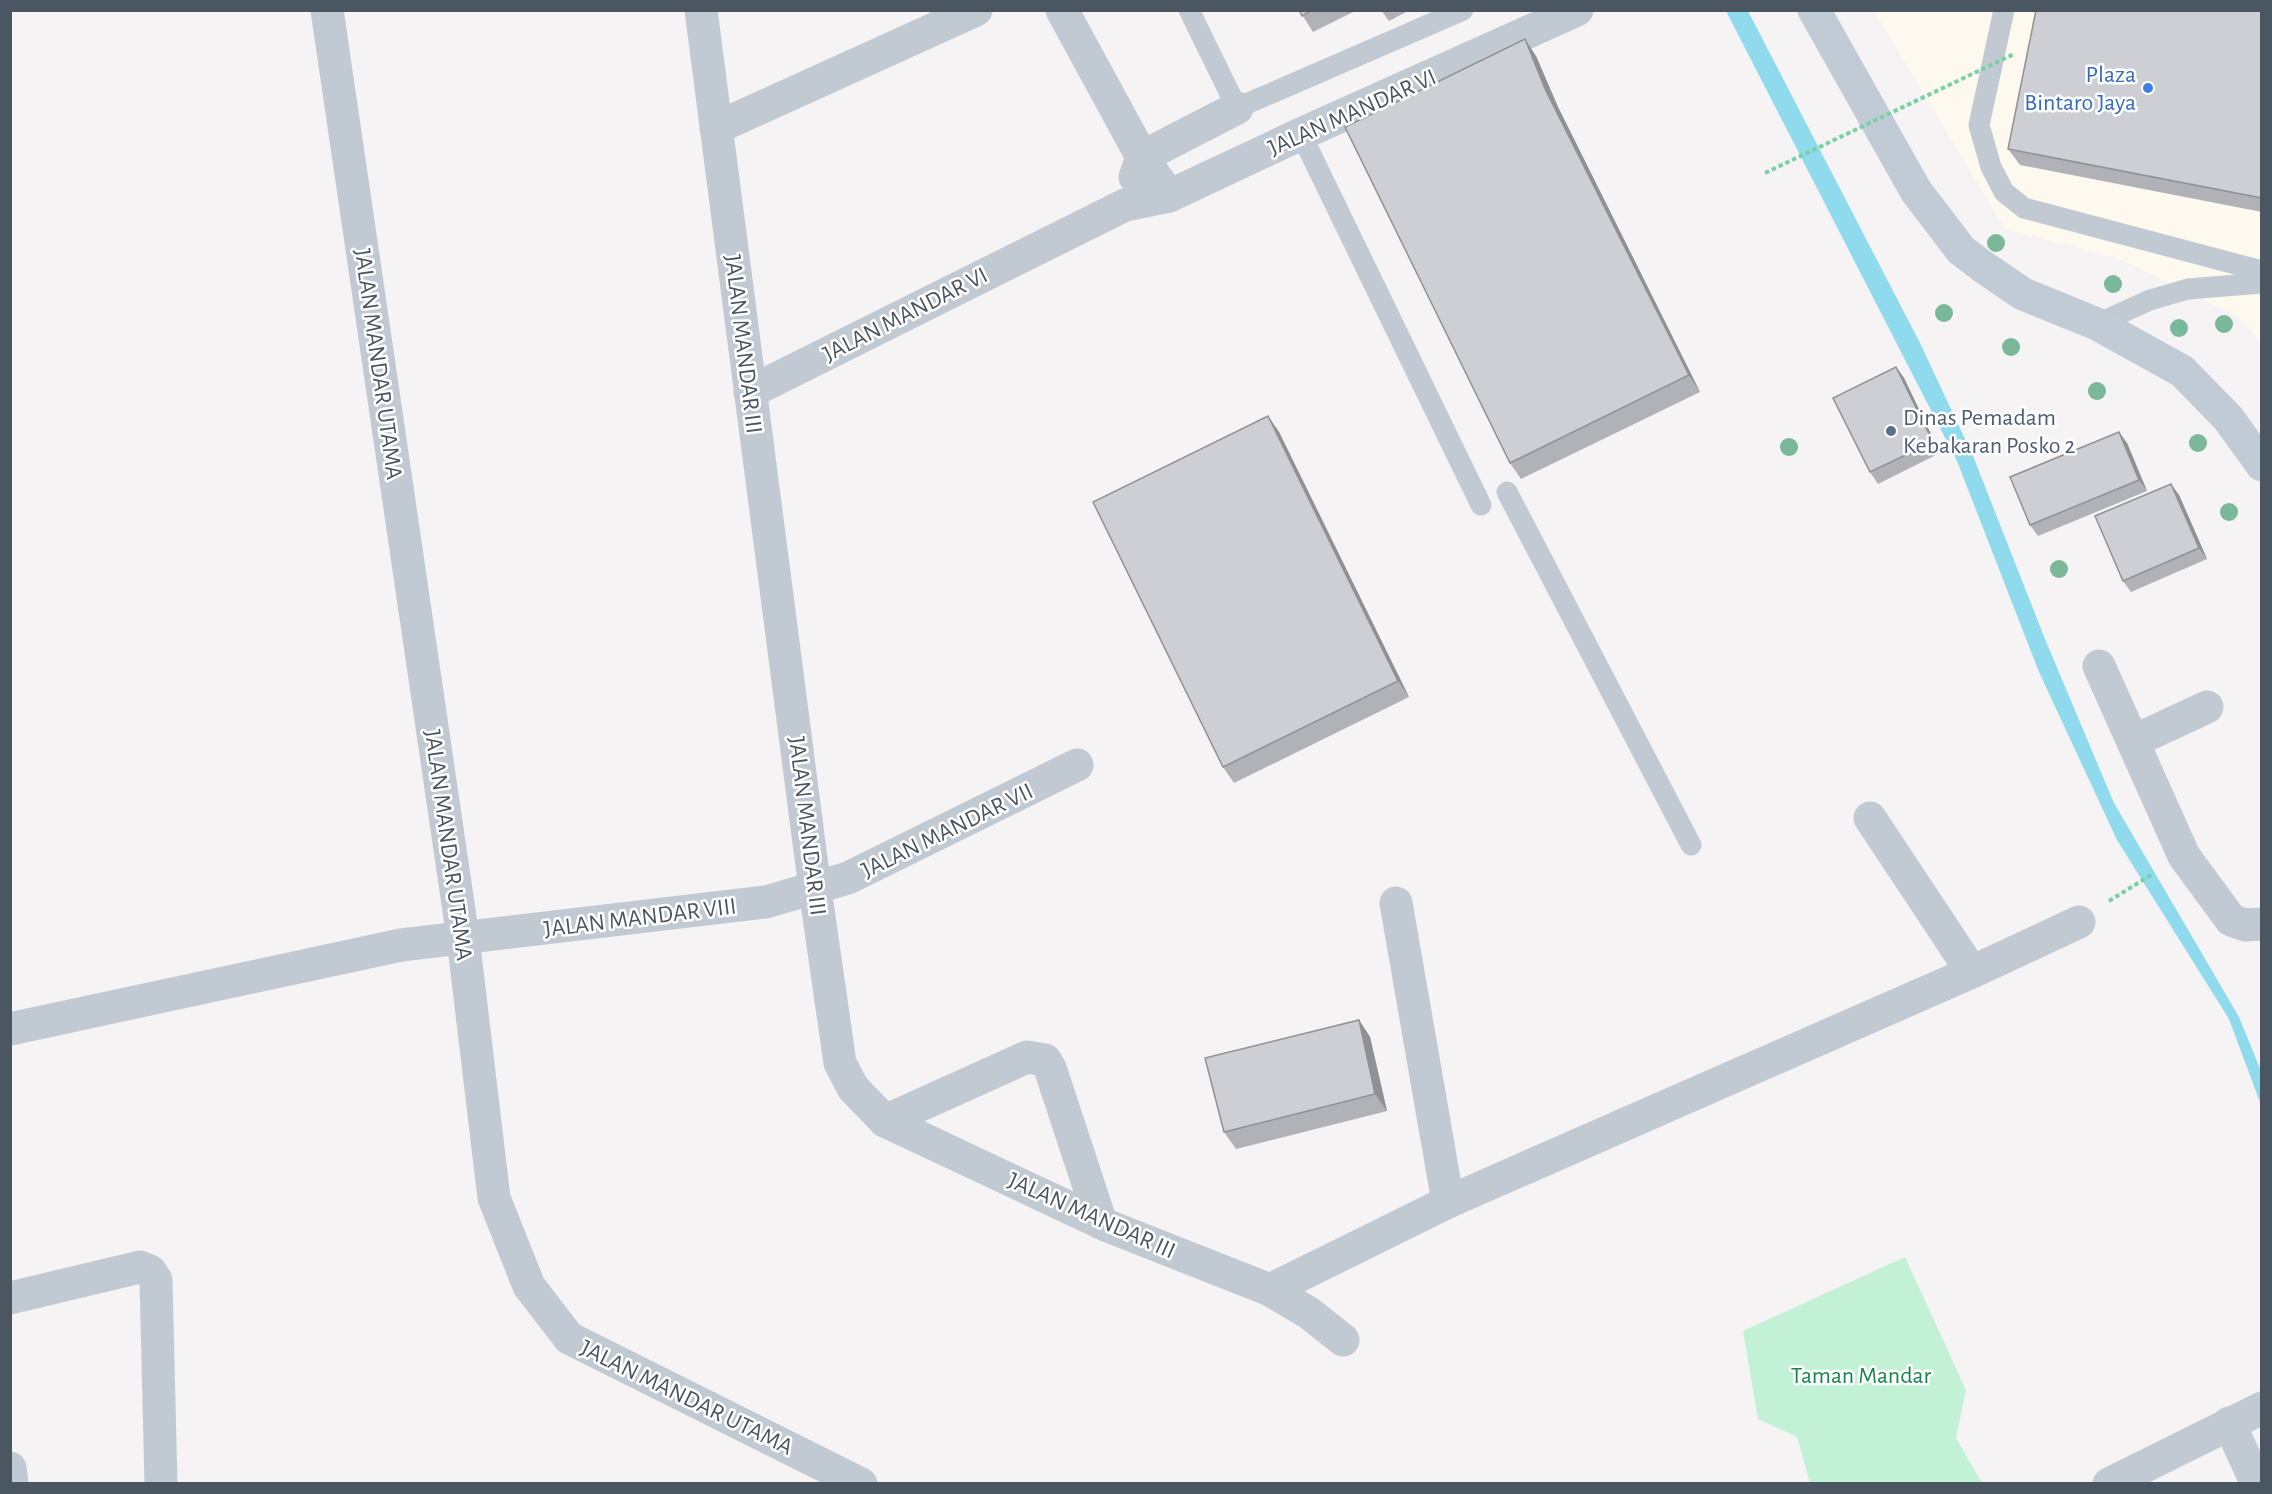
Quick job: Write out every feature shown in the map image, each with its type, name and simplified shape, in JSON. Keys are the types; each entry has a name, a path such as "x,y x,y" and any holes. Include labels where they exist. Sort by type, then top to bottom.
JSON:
{"main road":[{"path":"1814,10 1916,191 1961,250 2023,294 2097,324 2182,371 2228,418 2262,465"}],"street":[{"name":"JALAN MANDAR UTAMA","path":"327,10 463,938 494,1198 529,1286 569,1338 861,1484"},
{"name":"JALAN MANDAR III","path":"701,10 815,890 840,1063 853,1088 885,1121 1101,1223 1270,1290 1309,1313 1343,1340"},
{"path":"716,128 976,10"},
{"path":"1062,10 1142,157 1169,196"},
{"name":"JALAN MANDAR VI","path":"750,392 1125,204 1169,196 1576,10"},
{"path":"1125,204 1142,157 1237,108"},
{"path":"2099,666 2184,856 2231,920 2245,925 2262,924"},
{"path":"2134,741 2207,707"},
{"name":"JALAN MANDAR VII","path":"815,890 848,878 1077,765"},
{"path":"1870,818 1972,972"},
{"name":"JALAN MANDAR VIII","path":"10,1029 401,945 766,902 815,890"},
{"path":"1396,903 1449,1202"},
{"path":"1270,1290 1449,1202 1972,972 2079,922"},
{"path":"885,1121 1027,1057 1045,1060 1050,1068 1101,1223"},
{"path":"10,1298 140,1267 150,1271 156,1280 161,1484"},
{"path":"2109,1484 2262,1408"},
{"path":"2229,1423 2257,1484"},
{"path":"10,1468 12,1484"}],"lane":[{"path":"1189,10 1237,108 1463,10"},
{"path":"2004,10 1979,124 1991,167 2004,192 2024,208 2262,272"},
{"path":"1301,134 1481,505"},
{"path":"2097,324 2150,300 2188,289 2262,283"},
{"path":"1507,492 1691,845"}],"path":[{"path":"1765,173 2014,54"},
{"path":"2124,890 2153,873"}],"shaded area":[{"path":"1874,11 2261,11 2261,342 2238,317 2117,258 2005,229"}],"green space":[{"name":"Taman Mandar","path":"1905,1257 1966,1390 1956,1438 1982,1483 1810,1483 1797,1437 1758,1419 1743,1331"}],"water":[{"path":"1726,11 1748,11 1920,343 1973,456 2045,639 2114,803 2239,1017 2261,1071 2261,1105 2229,1019 2117,840 2039,672 1957,461"}],"building":[{"path":"1299,10 1312,10 1302,16"},
{"name":"Plaza Bintaro Jaya","path":"2036,10 2262,10 2262,198 2008,149"},
{"path":"1525,39 1546,91 1689,375 1510,463 1345,127"},
{"name":"Dinas Pemadam Kebakaran Posko 2","path":"1896,367 1933,442 1870,472 1833,398"},
{"path":"1268,416 1398,681 1223,767 1093,502"},
{"path":"2119,432 2139,480 2030,525 2010,477"},
{"path":"2171,484 2199,548 2123,581 2095,516"},
{"path":"1359,1020 1375,1094 1224,1132 1205,1058"}],"place":[{"name":"Plaza Bintaro Jaya","path":"2148,88"},
{"name":"Dinas Pemadam Kebakaran Posko 2","path":"1891,431"}]}
